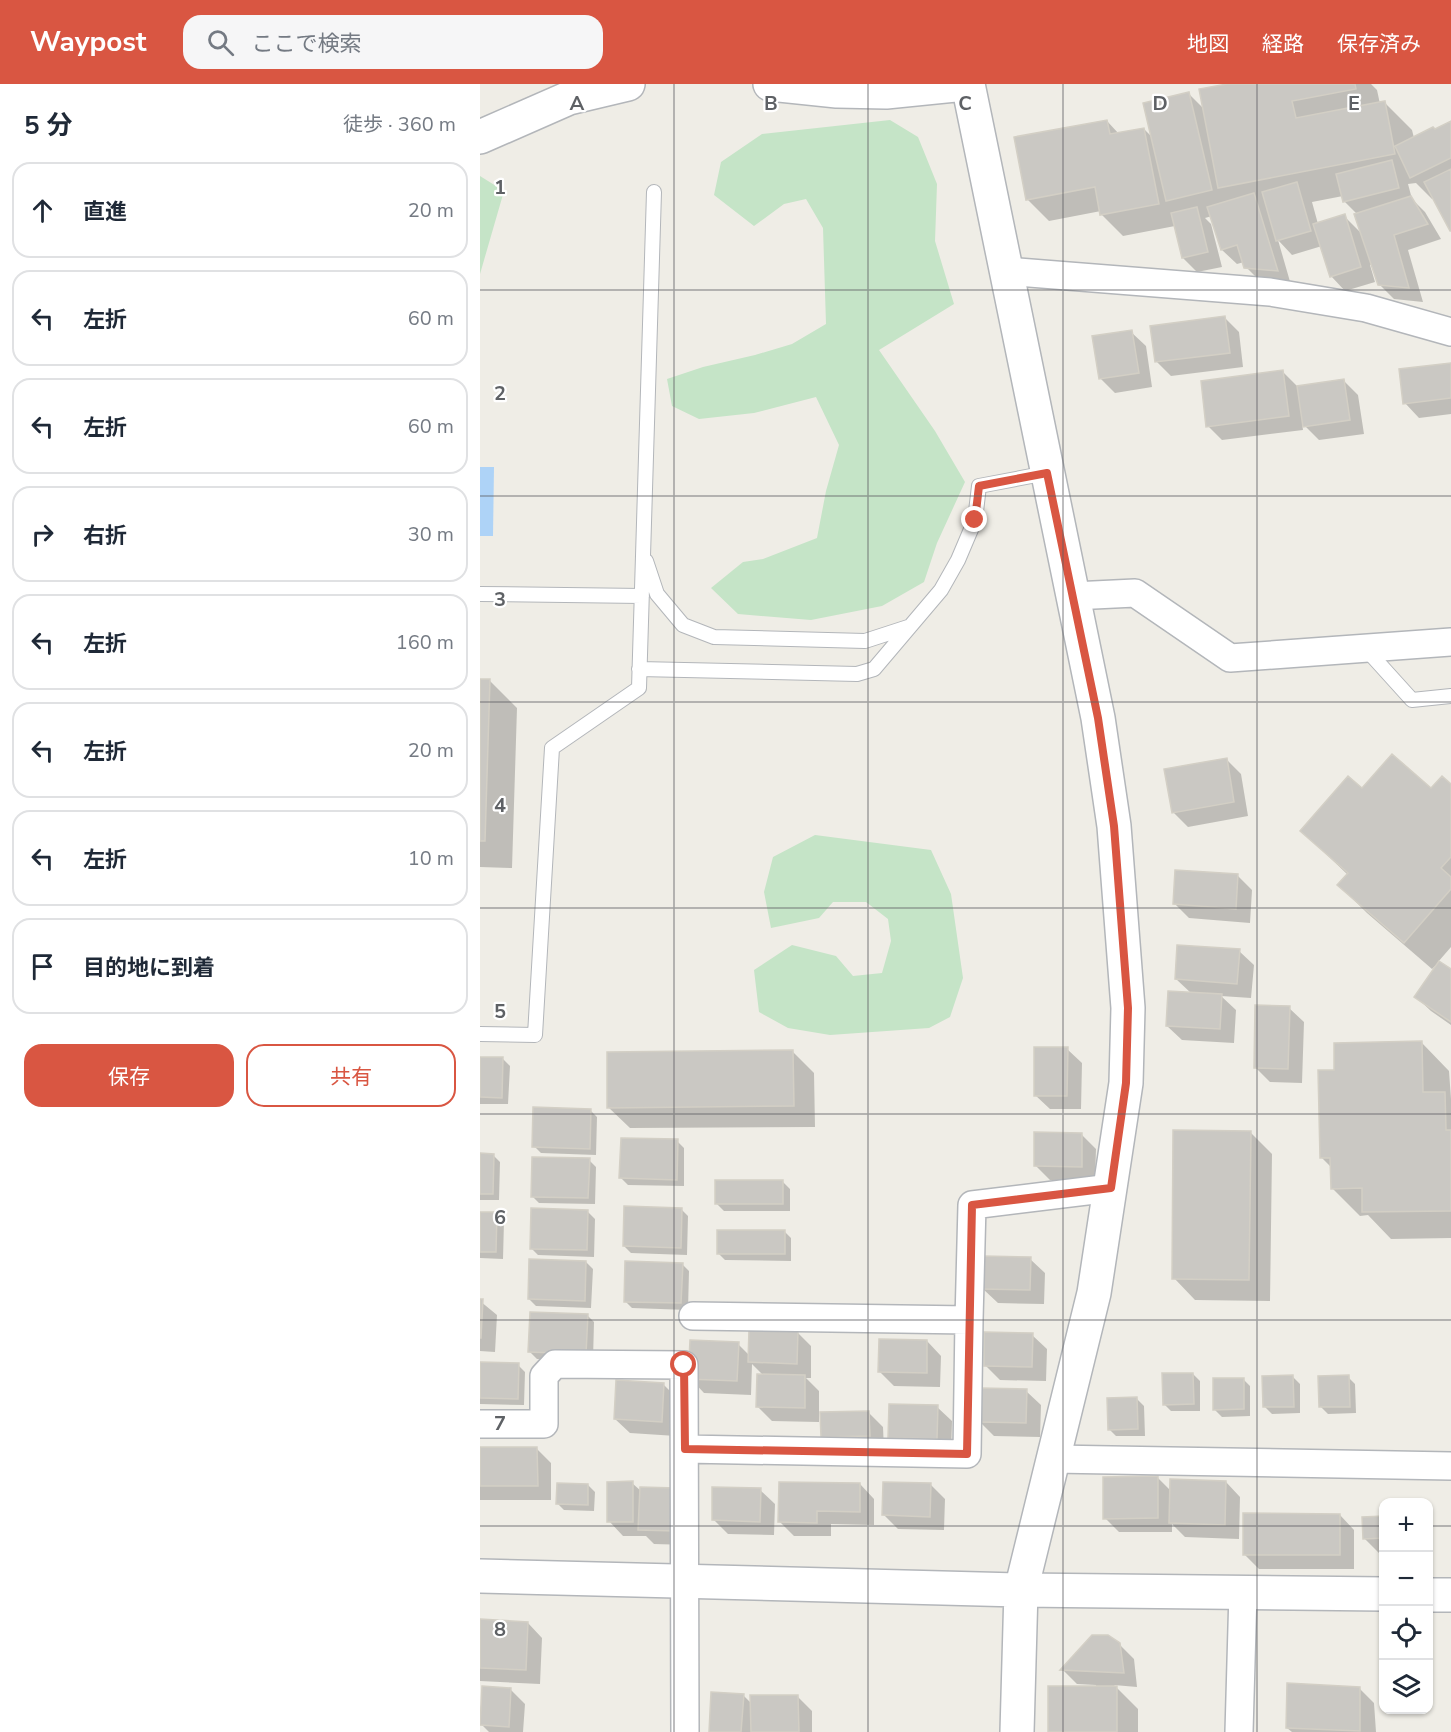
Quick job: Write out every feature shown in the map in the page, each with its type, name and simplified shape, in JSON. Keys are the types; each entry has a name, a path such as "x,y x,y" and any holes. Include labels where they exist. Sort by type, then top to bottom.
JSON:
{"street":[{"path":"480,137 569,98 628,84"},
{"path":"770,84 837,91 886,92 966,84 1098,718 1114,826 1128,1008 1126,1083 1094,1293 1021,1590 1017,1732"},
{"path":"1005,272 1270,292 1366,308 1451,332"},
{"path":"1073,596 1135,593 1230,658 1451,642"},
{"path":"685,1449 967,1454 972,1205 1111,1188"},
{"path":"693,1316 969,1320"},
{"path":"480,1424 544,1424 544,1376 555,1364 684,1365 685,1732"},
{"path":"1053,1459 1451,1466"},
{"path":"480,1576 1021,1590 1379,1594"},
{"path":"1239,1732 1243,1592"},
{"path":"1433,1595 1451,1595"}],"lane":[{"path":"480,1034 535,1035 552,748 639,688 654,192"},
{"path":"639,669 857,674 874,669 941,590 975,520 979,486 1047,473"},
{"path":"643,553 657,594 670,610 683,625 714,637 865,641 910,626"},
{"path":"480,594 642,596"},
{"path":"1364,648 1412,699 1451,696"}],"green space":[{"path":"890,120 918,137 937,184 935,241 954,304 879,350 935,431 965,482 937,543 924,582 882,606 811,620 738,614 711,588 743,562 763,559 817,538 826,491 839,445 816,397 754,413 699,419 672,406 667,379 703,367 792,344 826,324 823,228 806,199 784,204 754,226 714,195 721,162 762,134"},
{"path":"480,176 504,191 480,274"},
{"path":"815,835 931,850 951,894 963,978 950,1017 929,1028 830,1035 788,1028 759,1012 754,970 792,945 836,956 853,976 882,973 891,941 888,919 866,902 833,902 819,918 771,928 764,892 773,857"}],"water":[{"path":"480,467 494,467 493,536 480,536"}],"building":[{"path":"1227,84 1355,84 1356,89 1292,101 1296,118 1385,101 1395,154 1218,188 1199,89"},
{"path":"1189,92 1212,190 1166,201 1143,103"},
{"path":"1107,120 1110,134 1144,128 1159,204 1100,215 1095,187 1026,200 1014,137"},
{"path":"1451,121 1451,158 1410,178 1395,146 1433,127 1435,129"},
{"path":"1392,160 1399,188 1343,202 1336,174"},
{"path":"1451,169 1451,231 1450,231 1424,182"},
{"path":"1297,182 1311,231 1276,241 1262,192"},
{"path":"1254,193 1278,271 1244,268 1237,245 1221,250 1207,207"},
{"path":"1411,196 1428,224 1394,235 1409,288 1378,285 1354,214"},
{"path":"1197,207 1208,252 1182,258 1171,213"},
{"path":"1345,214 1361,267 1330,277 1313,224"},
{"path":"1225,316 1230,353 1155,362 1150,326"},
{"path":"1132,330 1139,373 1099,379 1092,336"},
{"path":"1451,363 1451,398 1403,404 1399,369"},
{"path":"1283,370 1289,416 1206,427 1201,381"},
{"path":"1344,379 1350,420 1303,427 1297,386"},
{"path":"480,679 490,679 485,841 480,841"},
{"path":"1392,754 1431,788 1442,776 1451,784 1451,857 1441,868 1451,877 1451,889 1404,943 1337,885 1348,873 1300,831 1348,776 1362,788"},
{"path":"1227,758 1234,802 1172,813 1164,769"},
{"path":"1175,870 1238,874 1236,909 1173,904"},
{"path":"1177,945 1240,949 1237,984 1175,979"},
{"path":"1439,961 1451,969 1451,1022 1414,997"},
{"path":"1168,991 1222,994 1220,1029 1166,1026"},
{"path":"1255,1005 1290,1006 1288,1069 1254,1068"},
{"path":"1422,1041 1423,1092 1445,1092 1446,1130 1451,1130 1451,1211 1362,1212 1362,1188 1331,1189 1330,1158 1320,1158 1318,1070 1334,1070 1334,1043"},
{"path":"1034,1047 1068,1047 1067,1096 1034,1096"},
{"path":"793,1050 794,1106 607,1108 607,1052"},
{"path":"480,1057 503,1057 502,1098 480,1097"},
{"path":"533,1107 591,1109 590,1149 532,1147"},
{"path":"1173,1130 1251,1131 1249,1280 1172,1279"},
{"path":"1034,1132 1082,1133 1082,1167 1034,1166"},
{"path":"621,1138 678,1139 677,1180 619,1178"},
{"path":"480,1153 494,1154 493,1194 480,1194"},
{"path":"532,1157 590,1158 588,1198 531,1197"},
{"path":"715,1180 783,1180 783,1204 715,1204"},
{"path":"624,1206 682,1208 681,1248 623,1246"},
{"path":"531,1208 588,1210 587,1250 530,1249"},
{"path":"480,1212 497,1212 496,1252 480,1252"},
{"path":"717,1230 785,1230 785,1254 717,1254"},
{"path":"982,1256 1031,1257 1030,1290 982,1289"},
{"path":"529,1259 586,1261 585,1301 528,1299"},
{"path":"625,1261 683,1263 681,1303 624,1302"},
{"path":"480,1299 483,1299 481,1338 480,1338"},
{"path":"530,1312 588,1314 586,1354 528,1352"},
{"path":"749,1329 798,1330 797,1364 748,1362"},
{"path":"984,1332 1033,1333 1032,1367 984,1366"},
{"path":"879,1339 927,1340 927,1373 878,1372"},
{"path":"690,1340 739,1342 737,1381 688,1379"},
{"path":"480,1362 519,1363 518,1399 480,1398"},
{"path":"1162,1373 1193,1373 1194,1404 1163,1405"},
{"path":"757,1374 805,1375 805,1408 756,1407"},
{"path":"1293,1375 1294,1407 1263,1407 1262,1376"},
{"path":"1349,1375 1350,1407 1319,1407 1318,1376"},
{"path":"1213,1378 1244,1378 1244,1409 1213,1410"},
{"path":"616,1380 664,1383 662,1422 614,1419"},
{"path":"979,1388 1027,1389 1026,1423 978,1422"},
{"path":"1137,1397 1138,1429 1108,1430 1107,1398"},
{"path":"889,1404 938,1405 937,1439 888,1438"},
{"path":"869,1411 870,1436 821,1437 820,1412"},
{"path":"480,1447 537,1447 538,1486 480,1486"},
{"path":"1158,1476 1158,1518 1103,1519 1103,1477"},
{"path":"1170,1479 1226,1481 1225,1525 1169,1523"},
{"path":"633,1481 633,1522 607,1522 607,1482"},
{"path":"779,1482 860,1483 860,1512 817,1511 817,1523 778,1522"},
{"path":"883,1482 931,1483 930,1517 882,1515"},
{"path":"557,1483 588,1484 588,1505 556,1504"},
{"path":"640,1487 676,1488 675,1531 638,1530"},
{"path":"712,1487 761,1488 760,1522 712,1520"},
{"path":"1243,1513 1340,1514 1340,1555 1243,1555"},
{"path":"1379,1516 1379,1538 1363,1539 1362,1517"},
{"path":"480,1619 528,1622 526,1670 480,1668"},
{"path":"1092,1635 1108,1635 1120,1643 1124,1673 1060,1670"},
{"path":"1287,1683 1360,1687 1360,1731 1286,1728"},
{"path":"482,1686 511,1688 509,1727 480,1725"},
{"path":"1048,1686 1117,1686 1117,1732 1048,1732"},
{"path":"711,1692 744,1694 741,1732 709,1732"},
{"path":"750,1695 798,1695 799,1732 751,1732"}],"route":[{"path":"684,1365 685,1449 967,1454 972,1205 1111,1188 1126,1083 1128,1008 1114,826 1098,718 1047,473 979,486 975,520"}]}
